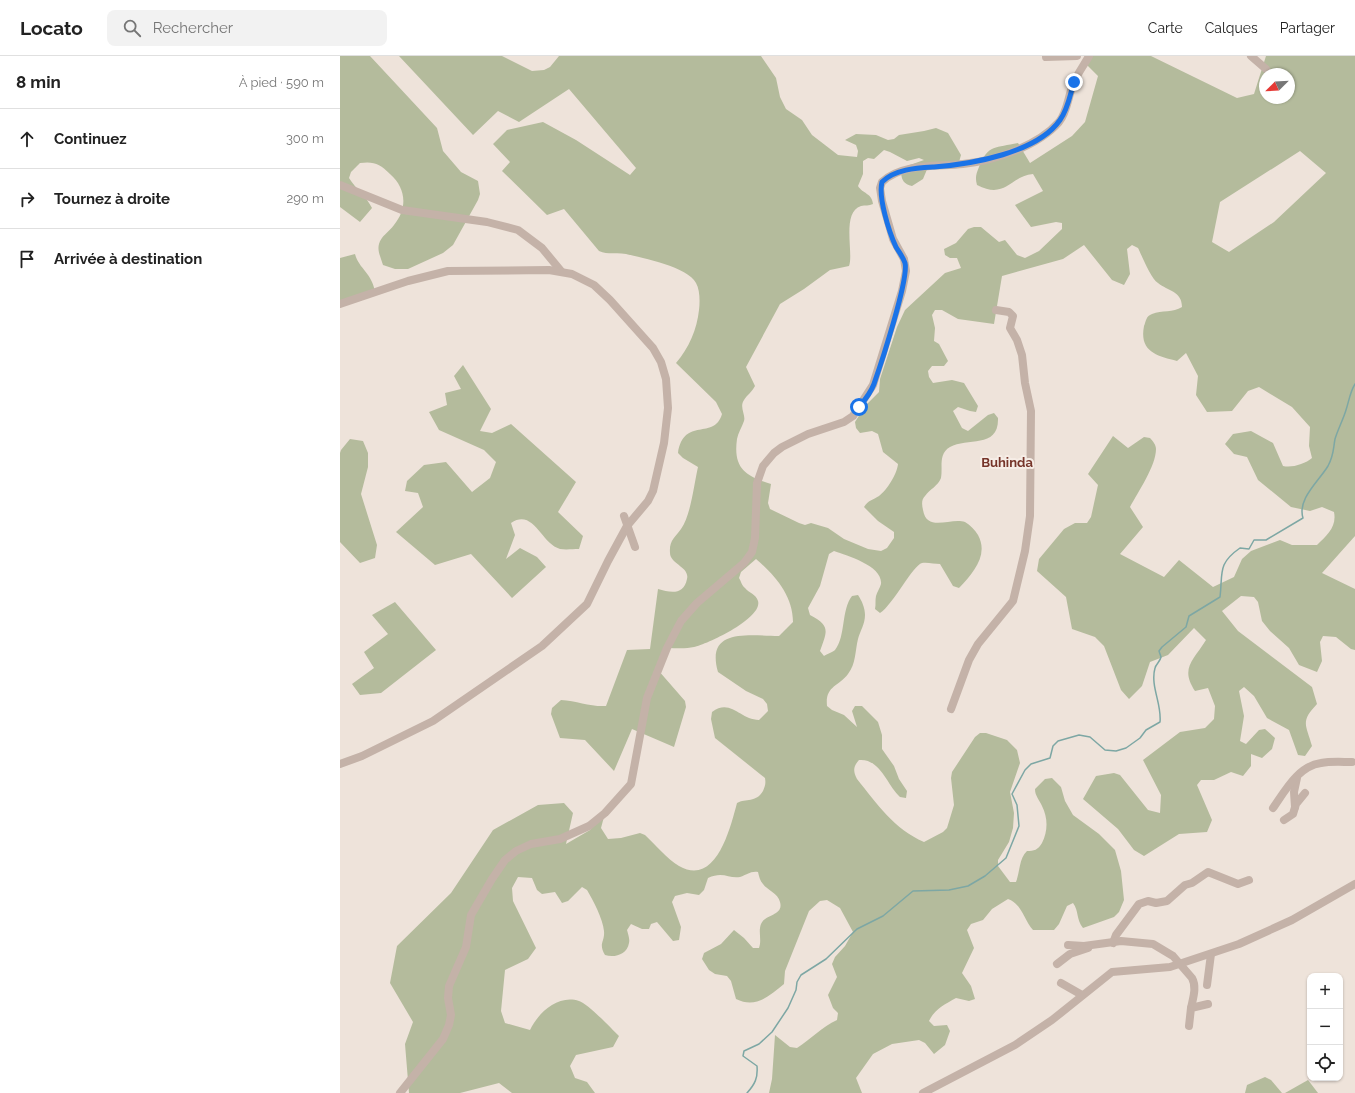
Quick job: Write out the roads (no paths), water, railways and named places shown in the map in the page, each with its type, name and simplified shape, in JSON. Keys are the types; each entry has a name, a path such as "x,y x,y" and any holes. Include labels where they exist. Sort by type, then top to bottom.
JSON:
{"street":[{"path":"1046,57 1077,56"},
{"path":"400,1093 443,1039 449,1025 451,1015 448,998 449,986 466,947 471,914 505,860 516,850 531,844 560,839 589,826 605,813 631,784 647,698 667,648 681,622 697,603 744,563 752,552 755,538 757,483 763,466 774,452 782,447 808,434 844,422 853,416 873,385 902,291 906,270 904,260 894,239 882,201 880,188 882,182 891,175 914,168 965,164 994,158 1038,139 1050,130 1064,114 1074,82 1089,56"},
{"path":"1251,56 1266,68"},
{"path":"340,185 402,210 487,222 518,230 542,248 561,271"},
{"path":"340,304 408,281 448,271 470,269 561,271 572,274 594,285 610,300 653,348 661,362 666,379 668,408 664,443 653,491 648,501 627,526 587,604 542,646 512,669 433,721 362,756 340,764"},
{"path":"952,709 970,660 978,644 1013,601 1025,551 1030,516 1031,411 1025,383 1022,355 1017,340 1010,328 1013,316 1009,312 996,310"},
{"path":"624,516 635,547"},
{"path":"1273,808 1300,772 1321,763 1352,762"},
{"path":"1284,820 1293,814 1295,807 1295,782 1300,772"},
{"path":"1295,807 1304,793"},
{"path":"1113,942 1116,935 1139,904 1148,901 1156,903 1167,901 1185,885 1192,883 1208,872 1238,884 1249,880"},
{"path":"923,1093 1015,1045 1052,1020 1112,972 1163,968 1181,964 1239,944 1292,920 1355,884"},
{"path":"1057,964 1070,954 1094,946 1113,942 1121,941 1153,944 1165,950 1181,964 1194,982 1194,995 1189,1026"},
{"path":"1068,945 1094,946"},
{"path":"1207,985 1211,954"},
{"path":"1061,983 1082,995"},
{"path":"1191,1008 1208,1004"}],"waterway":[{"path":"747,1093 755,1081 757,1066 743,1056 744,1051 759,1044 772,1032 788,1008 801,975 826,959 857,929 883,916 913,891 949,890 968,886 985,876 1006,858 1019,826 1017,805 1012,794 1025,770 1031,764 1050,758 1053,746 1058,741 1079,735 1090,737 1105,750 1116,751 1126,748 1140,738 1146,730 1160,722 1154,682 1155,668 1161,657 1159,651 1186,627 1189,616 1220,597 1222,570 1224,564 1233,554 1240,548 1249,549 1254,540 1266,540 1303,518 1303,504 1310,490 1330,462 1335,439 1355,384"}],"district":[{"name":"Buhinda","path":"1007,462"}]}
